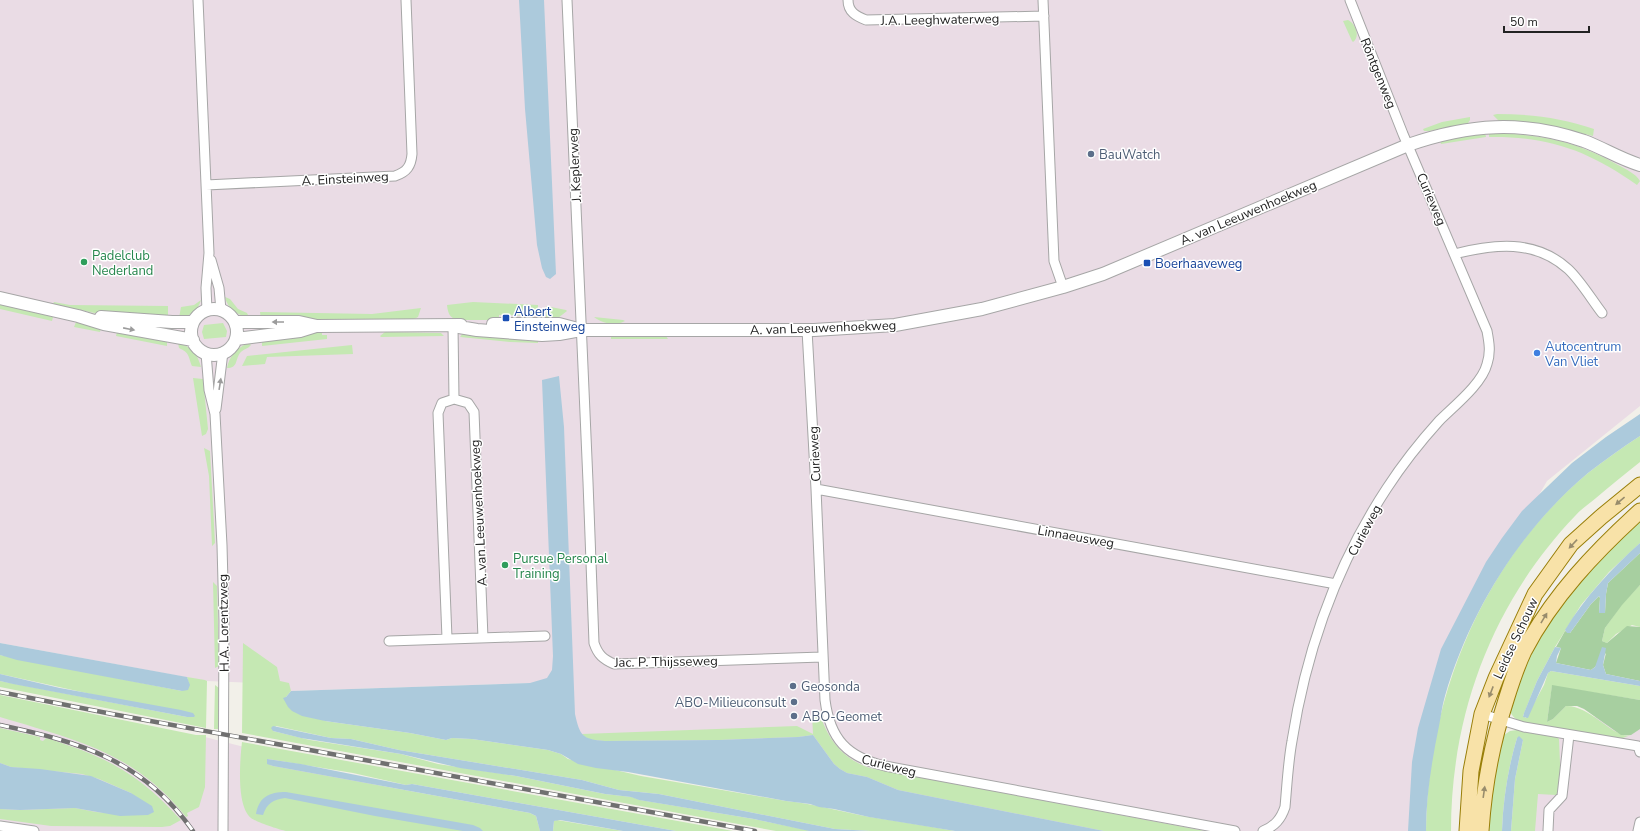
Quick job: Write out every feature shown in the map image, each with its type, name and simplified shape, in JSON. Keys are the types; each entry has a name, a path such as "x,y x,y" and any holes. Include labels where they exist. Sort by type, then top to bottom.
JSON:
{"main road":[{"name":"Leidse Schouw","path":"1467,831 1471,772 1482,714 1496,678 1535,594 1572,544 1601,517 1640,485"},
{"name":"Leidse Schouw","path":"1481,831 1487,775 1500,720 1524,652 1550,609 1585,564 1640,511"}],"street":[{"path":"198,0 209,253 206,310"},
{"name":"A. Einsteinweg","path":"206,185 395,176 408,169 412,154 406,0"},
{"name":"J. Keplerweg","path":"567,0 581,330"},
{"name":"J.A. Leeghwaterweg","path":"848,0 851,11 857,17 866,20 1044,16"},
{"path":"1043,0 1054,261 1063,288"},
{"name":"Röntgenweg","path":"1350,0 1408,145"},
{"name":"A. van Leeuwenhoekweg","path":"234,322 299,322 317,326 453,326 477,330 542,335 581,330 807,330 895,325 989,308 1063,288 1102,274 1408,145 1435,136 1462,130 1494,126 1538,129 1569,136 1586,142 1625,160 1640,165"},
{"name":"Curieweg","path":"1263,831 1274,826 1281,817 1285,807 1291,743 1302,686 1317,634 1336,584 1366,522 1388,487 1411,455 1438,422 1479,380 1487,365 1490,349 1487,331 1408,145"},
{"name":"A. van Leeuwenhoekweg","path":"1625,160 1640,174"},
{"path":"1454,254 1482,247 1495,246 1524,248 1539,251 1554,259 1569,270 1602,313"},
{"path":"209,253 219,288 221,310"},
{"path":"0,298 78,316 104,324 193,340"},
{"path":"206,310 221,310 229,315 234,322 237,330 236,339 231,347 224,352 215,354 206,353 198,348 193,340 191,331 193,322 206,310"},
{"path":"78,316 193,322"},
{"name":"A. van Leeuwenhoekweg","path":"236,339 300,331 317,326"},
{"path":"446,638 438,413 442,403 454,399 453,326"},
{"name":"Jac. P. Thijsseweg","path":"581,330 594,643 597,652 605,660 614,664 822,657"},
{"name":"Curieweg","path":"807,330 816,489 825,700 830,724 842,745 858,757 870,762 1235,831"},
{"name":"H.A. Lorentzweg","path":"215,414 224,352"},
{"name":"H.A. Lorentzweg","path":"206,353 209,390 215,414 222,545 224,621 223,831"},
{"name":"A. van Leeuwenhoekweg","path":"454,399 468,403 474,412 484,638"},
{"name":"Linnaeusweg","path":"816,489 1336,584"},
{"path":"389,641 545,636"},
{"path":"1482,714 1524,727 1638,746 1640,752"},
{"path":"1548,831 1549,810 1562,796 1569,734"},
{"path":"1638,831 1640,822"},
{"path":"0,826 34,831"}],"shaded area":[{"path":"0,0 1640,0 1640,406 1547,481 1446,657 1416,831 1081,831 573,747 530,683 291,691 259,683 207,681 0,643"},
{"path":"1640,700 1640,831 1533,831 1543,736"},
{"path":"0,712 205,737 248,748 260,756 539,825 540,831 0,831"}],"green space":[{"path":"1348,20 1353,24 1357,33 1357,36 1353,42 1343,21"},
{"path":"1497,114 1558,119 1594,129 1593,136 1547,125 1499,121 1493,115"},
{"path":"1470,117 1468,123 1429,131 1424,131 1423,129 1442,122"},
{"path":"1485,133 1486,137 1441,144 1440,141"},
{"path":"1489,133 1540,137 1571,144 1602,156 1624,168 1640,181 1637,185 1602,163 1568,148 1531,139 1489,137"},
{"path":"225,297 230,299 238,309 247,313 249,317 234,311 228,305"},
{"path":"201,300 196,310 187,316 179,318 181,307 194,305"},
{"path":"54,302 70,305 168,306 168,319 99,314 53,304"},
{"path":"473,302 538,305 538,316 499,315 499,320 458,320 451,317 447,305"},
{"path":"0,304 53,317 52,321 0,309"},
{"path":"546,306 567,311 558,318 546,320"},
{"path":"421,308 418,317 412,320 261,319 260,312 372,314"},
{"path":"594,317 625,321 617,324 609,324"},
{"path":"76,322 99,327 101,328 100,332 74,327"},
{"path":"223,323 227,331 226,337 204,339 202,332 204,325"},
{"path":"117,332 167,340 167,346 116,336"},
{"path":"322,332 322,335 327,335 327,339 262,346 262,340"},
{"path":"385,332 441,333 444,336 380,336"},
{"path":"463,333 538,338 538,343 460,337"},
{"path":"665,335 668,339 611,339 611,336"},
{"path":"178,343 187,346 193,352 201,367 192,366 188,355 179,348"},
{"path":"246,344 251,345 240,353 233,367 227,368 229,360 239,348"},
{"path":"352,345 353,354 267,357 265,364 242,366 247,356"},
{"path":"193,378 203,379 208,429 206,434 202,436"},
{"path":"1640,436 1640,462 1582,509 1546,549 1521,585 1500,622 1482,662 1469,702 1459,744 1453,787 1451,831 1426,831 1429,781 1437,731 1450,682 1468,634 1491,589 1519,546 1551,508 1588,473"},
{"path":"204,448 210,451 215,543 212,546 209,476"},
{"path":"1640,521 1640,543 1609,572 1581,605 1555,647 1537,681 1523,716 1526,718 1544,685 1548,673 1551,671 1640,686 1640,700 1552,686 1547,722 1553,719 1566,706 1575,707 1593,716 1617,732 1625,735 1631,735 1620,739 1526,724 1517,720 1510,711 1512,696 1528,660 1554,615 1586,573 1608,550"},
{"path":"1640,553 1640,585 1622,605 1605,628 1602,641 1607,643 1627,626 1640,627 1640,681 1606,674 1603,665 1606,653 1591,670 1556,663 1561,648 1556,647 1565,631 1570,633 1591,604 1599,596 1599,613 1605,613 1608,583"},
{"path":"213,582 217,586 219,666 215,668"},
{"path":"1640,585 1640,627 1632,625 1616,634 1607,643 1602,641 1605,628 1622,604"},
{"path":"243,643 277,667 280,681 289,683 291,691 286,697 325,721 410,733 446,740 452,738 472,739 548,750 561,754 568,759 641,776 955,831 871,831 835,829 659,794 619,790 582,780 399,750 351,739 331,738 276,726 273,731 310,740 401,754 438,764 516,776 605,794 632,797 640,800 754,819 812,831 776,831 242,733"},
{"path":"0,655 182,691 189,684 187,677 205,680 207,681 206,728 0,687 0,681 187,717 195,717 0,674"},
{"path":"215,685 219,688 218,729 214,729"},
{"path":"1552,685 1640,700 1640,729 1631,735 1621,735 1584,709 1577,706 1566,706 1553,719 1547,722"},
{"path":"0,695 196,735 206,735 205,787 199,807 187,813 188,816 186,817 166,795 146,777 102,751 54,733 0,717"},
{"path":"812,714 819,715 821,717 833,742 839,749 861,765 870,768 1205,831 1104,831 898,790 867,777 847,773 840,769 834,764 813,735 798,737 719,740 605,741 589,739 582,734 797,726 813,734"},
{"path":"0,728 40,737 40,740 43,741 46,738 68,745 87,752 120,768 150,790 181,820 170,826 162,827 51,826 0,819 0,809 20,810 75,808 126,815 148,815 131,793 99,779 82,774 11,767 0,763"},
{"path":"1517,730 1556,736 1559,739 1561,787 1559,793 1556,795 1538,794 1535,831 1511,831 1515,779 1523,740 1517,738 1506,784 1502,831 1484,831 1501,737 1510,731"},
{"path":"242,742 733,831 676,831 412,784 406,785 353,773 268,759 270,765 273,766 530,813 536,816 540,831 286,831 254,820 246,812 240,782"},
{"path":"557,820 623,831 553,831 554,821"}],"water":[{"path":"519,0 544,0 556,274 550,279 546,277 542,268 537,245 525,109"},
{"path":"559,376 564,427 575,714 583,735 591,739 605,741 719,740 798,737 813,735 834,764 840,769 847,773 867,777 898,790 1104,831 955,831 869,817 810,804 786,801 628,772 596,768 578,764 561,754 548,750 472,739 452,738 446,740 410,733 325,721 302,716 292,711 283,698 286,697 291,691 530,683 547,678 552,670 553,656 542,380"},
{"path":"1640,414 1640,436 1588,473 1563,495 1519,546 1483,603 1468,633 1444,700 1430,778 1426,831 1408,831 1412,762 1418,728 1441,649 1486,562 1522,511 1572,463 1606,437"},
{"path":"1640,543 1640,553 1608,583 1605,613 1599,613 1599,596 1591,604 1570,633 1567,633 1565,630 1581,606 1609,573"},
{"path":"0,643 187,677 190,685 188,690 182,691 17,660 0,655"},
{"path":"1555,647 1561,648 1557,656 1556,663 1591,670 1595,667 1602,647 1606,648 1603,665 1606,674 1640,681 1640,686 1551,671 1548,673 1528,718 1523,717 1537,681"},
{"path":"0,674 60,688 181,710 193,713 195,716 187,717 13,684 0,681"},
{"path":"273,726 331,738 351,739 399,750 582,780 619,790 659,794 835,829 871,831 809,831 754,819 639,800 631,797 605,794 516,776 460,768 401,754 301,738 273,731 271,728"},
{"path":"1519,736 1523,740 1515,779 1511,831 1502,831 1509,772 1517,738"},
{"path":"267,759 301,764 406,785 412,784 676,831 623,831 560,820 554,821 553,831 540,831 536,816 530,813 273,766 267,764"},
{"path":"0,763 11,767 40,769 91,776 131,793 152,806 154,812 148,815 120,816 75,808 20,810 0,809"},
{"path":"286,792 473,825 483,831 463,831 375,816 285,798 271,803 266,808 263,815 256,814 257,808 262,800 270,794"}],"railway":[{"path":"0,692 112,714 755,831"},
{"path":"0,725 57,739 83,747 108,758 131,771 153,787 174,807 193,831"}],"place":[{"name":"BauWatch","path":"1091,154"},
{"name":"Padelclub Nederland","path":"84,262"},
{"name":"Boerhaaveweg","path":"1147,263"},
{"name":"Albert Einsteinweg","path":"506,318"},
{"name":"Autocentrum Van Vliet","path":"1537,353"},
{"name":"Pursue Personal Training","path":"505,565"},
{"name":"Geosonda","path":"793,686"},
{"name":"ABO-Milieuconsult","path":"794,702"},
{"name":"ABO-Geomet","path":"794,716"}]}
